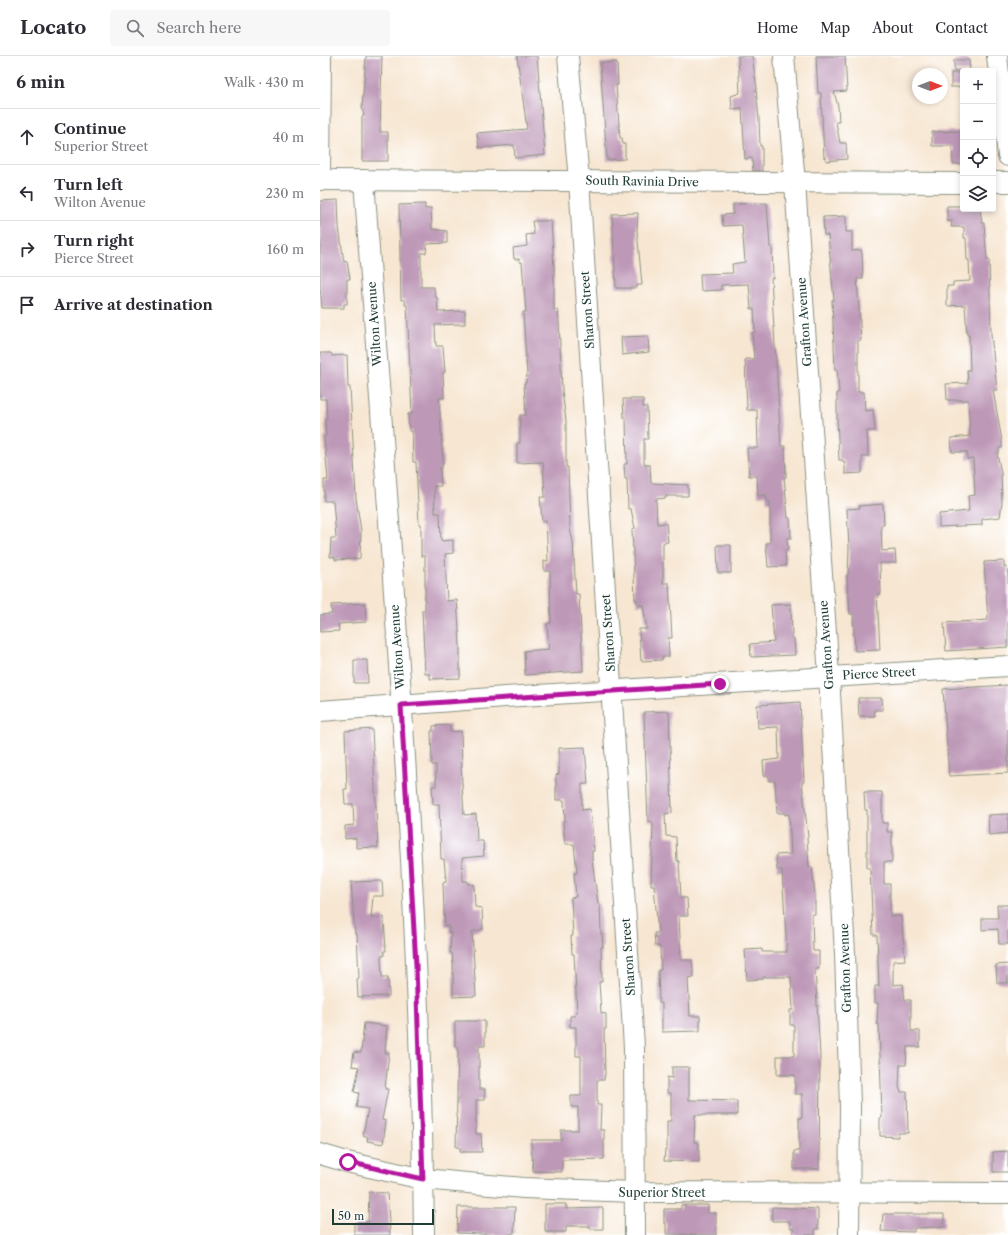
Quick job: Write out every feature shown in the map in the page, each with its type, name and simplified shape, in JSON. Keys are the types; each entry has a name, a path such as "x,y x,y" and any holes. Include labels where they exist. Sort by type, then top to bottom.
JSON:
{"street":[{"path":"320,180 321,56"},
{"name":"Sharon Street","path":"568,56 579,180 634,1047 635,1235"},
{"name":"Grafton Avenue","path":"784,56 795,183 829,676 845,953 850,1106 849,1235"},
{"path":"997,56 1008,156"},
{"name":"South Ravinia Drive","path":"320,180 579,180 795,183 960,183"},
{"name":"Wilton Avenue","path":"364,180 401,705 416,965 424,1235"},
{"path":"996,182 1008,182"},
{"name":"Pierce Street","path":"320,711 829,676 1008,666"},
{"name":"Superior Street","path":"320,1154 423,1179 524,1188 635,1192 1008,1193"}],"building":[{"path":"366,56 382,56 380,132 388,132 388,161 362,161 362,116 364,116 362,107"},
{"path":"517,56 537,56 545,155 515,158 514,145 479,148 477,133 527,129"},
{"path":"738,56 752,56 757,89 760,146 762,146 762,171 753,171 752,158 745,159 742,108 732,109 731,96 740,93"},
{"path":"816,56 845,56 847,91 834,92 838,106 839,122 836,122 840,143 846,143 847,159 826,161 826,157 824,158 821,93 818,93"},
{"path":"954,60 969,60 970,68 960,68 960,71 954,71"},
{"path":"617,62 618,85 616,85 620,138 622,138 623,144 625,144 625,159 607,160 600,63"},
{"path":"951,73 960,73 960,87 951,87"},
{"path":"960,131 960,164 953,164 952,146 932,146 932,132"},
{"path":"338,200 339,227 344,262 347,261 350,279 347,279 347,304 344,304 344,308 322,308 320,287 320,201"},
{"path":"767,203 770,247 772,247 773,278 771,278 781,446 785,446 786,477 784,477 788,518 790,518 791,538 787,538 788,550 785,550 786,566 768,567 766,543 770,543 770,502 767,502 766,495 758,496 757,476 749,476 747,448 758,448 757,410 747,410 745,359 754,359 752,333 755,332 754,309 751,309 749,284 721,285 721,290 701,291 700,274 733,273 732,264 745,262 742,225 723,226 722,215 733,214 733,204"},
{"path":"425,204 425,209 431,208 432,229 447,231 447,243 427,244 426,253 421,253 421,287 434,287 435,297 437,297 438,312 465,311 465,324 435,325 436,346 443,346 445,372 443,373 444,398 439,398 443,462 442,468 440,468 441,486 434,486 435,513 440,513 441,541 453,540 453,553 445,554 447,601 457,600 460,645 460,678 430,679 430,674 425,674 422,610 425,610 425,556 421,556 421,524 419,524 416,462 413,462 412,431 409,431 408,414 412,414 407,305 405,305 405,300 401,300 399,205"},
{"path":"947,206 960,206 960,212 980,212 982,223 984,223 987,260 989,260 991,334 997,390 993,390 1002,441 1002,448 999,448 999,453 997,453 1001,473 1002,503 1000,517 982,519 982,525 939,527 939,514 969,511 968,496 975,495 973,458 967,459 967,452 952,452 951,438 970,436 968,400 947,400 946,384 968,383 967,370 970,370 969,335 967,335 965,305 947,306 947,286 953,286 953,282 970,281 969,260 967,260 964,227 951,227 952,221 947,221"},
{"path":"638,213 637,230 642,285 637,285 637,288 616,288 612,214"},
{"path":"846,216 846,232 852,232 852,251 861,250 862,254 863,279 857,279 861,340 858,340 858,392 864,392 865,411 873,410 875,431 867,431 868,456 862,457 862,473 845,474 845,463 843,463 843,460 839,460 837,393 839,393 837,369 835,369 832,300 834,300 828,235 824,235 823,217"},
{"path":"532,221 551,221 554,267 554,310 558,310 559,322 562,390 566,421 566,467 568,467 570,529 573,542 576,594 579,594 583,671 525,675 524,651 549,649 547,624 551,623 550,571 544,571 544,561 548,561 546,521 542,521 540,497 545,497 543,462 517,463 517,443 520,443 520,415 526,415 524,383 526,383 527,374 523,312 526,312 522,262 520,262 519,259 514,259 513,248 527,246 526,235 534,234"},
{"path":"648,336 649,352 622,355 621,337"},
{"path":"320,353 331,353 332,356 347,355 356,498 361,531 360,558 357,559 335,560 335,557 330,557 331,538 336,538 333,501 324,501 324,480 328,480 324,437 326,436 325,420 327,419 326,399 320,399"},
{"path":"623,399 643,399 643,407 647,407 648,439 644,439 644,462 645,465 650,465 651,483 688,485 688,496 666,496 666,498 656,499 657,524 666,523 668,542 663,543 663,583 669,583 672,638 668,638 669,657 662,657 662,660 641,661 639,629 647,629 643,605 637,605 637,600 635,600 632,529 635,528 631,509 628,509 627,479 625,479 624,464 627,464 626,418 624,418"},
{"path":"883,504 884,525 881,525 882,551 895,550 896,563 880,563 881,594 877,594 880,650 855,651 853,614 850,614 848,596 847,575 849,548 847,509 860,508 859,506"},
{"path":"717,545 731,545 731,573 718,573"},
{"path":"1004,561 1004,567 1007,567 1008,578 1008,647 946,651 944,623 988,620 984,562"},
{"path":"365,603 366,622 338,624 339,631 320,632 320,615 332,614 331,605"},
{"path":"791,604 792,638 794,638 795,655 751,657 750,644 774,642 771,605"},
{"path":"354,660 367,660 368,683 354,683"},
{"path":"1008,685 1008,773 949,776 943,689"},
{"path":"858,698 882,698 883,710 874,710 875,716 859,716"},
{"path":"800,702 804,782 802,782 808,837 809,867 812,867 815,895 815,914 812,914 813,951 819,951 819,969 815,969 820,1056 819,1169 794,1169 794,1151 799,1151 799,1118 802,1118 802,1094 795,1094 795,1075 777,1075 777,1056 794,1056 794,1025 790,1025 790,1010 793,1010 791,977 763,977 763,979 747,980 745,950 762,949 762,952 787,952 782,870 777,870 776,855 791,854 789,814 785,815 785,813 777,813 775,781 769,781 769,776 764,776 763,761 779,759 778,727 758,728 757,705"},
{"path":"669,711 672,813 665,814 666,836 676,837 681,898 687,898 688,916 679,916 681,960 692,960 694,977 688,978 690,1016 700,1016 700,1031 662,1032 662,1003 659,1003 658,970 661,970 660,948 659,946 655,946 654,933 658,933 654,885 651,885 653,823 648,821 644,712"},
{"path":"450,725 450,732 461,731 461,767 464,815 476,814 477,841 483,841 484,856 462,858 463,881 468,881 468,884 474,884 475,907 482,908 483,929 472,932 476,996 453,997 453,964 452,953 450,953 451,933 449,933 449,926 445,926 443,882 446,881 444,859 441,859 439,804 433,804 432,786 436,786 436,765 432,765 431,731 433,731 433,726"},
{"path":"372,729 378,847 356,848 356,838 345,839 345,826 354,825 353,804 345,804 344,789 347,789 345,731"},
{"path":"585,747 588,784 582,784 582,810 590,809 594,851 592,851 592,859 598,904 600,904 603,947 601,947 602,982 599,982 601,1013 606,1014 606,1029 604,1029 605,1074 604,1080 597,1080 597,1105 601,1105 600,1130 604,1130 604,1159 562,1160 562,1172 533,1171 531,1140 561,1140 561,1130 578,1130 578,1107 571,1107 571,1096 581,1096 581,1056 576,1056 576,1027 570,1027 570,1016 575,1016 577,1012 574,954 572,954 571,936 573,936 571,898 576,897 574,873 577,873 574,844 565,844 563,821 565,821 564,800 556,800 556,775 559,774 559,748"},
{"path":"864,792 882,792 882,823 887,823 887,832 892,832 892,862 884,862 884,884 890,884 890,916 901,916 905,960 893,961 893,985 903,984 905,1000 911,1000 911,1031 920,1031 920,1047 907,1047 906,1065 900,1065 899,1087 901,1092 907,1092 908,1133 898,1133 898,1137 880,1136 880,1118 882,1118 879,1024 877,1024 878,1003 875,1003 875,986 879,986 877,935 873,935 870,868 867,868 867,810 865,810"},
{"path":"1008,814 1008,833 989,835 988,815"},
{"path":"382,881 383,896 373,896 371,918 384,917 386,951 384,951 384,956 381,956 382,977 388,977 389,996 358,997 357,979 359,978 357,934 355,934 351,882"},
{"path":"997,905 1008,905 1008,944 999,944 998,929 982,930 982,918 998,918"},
{"path":"1008,964 1008,983 997,983 996,965"},
{"path":"455,1021 485,1021 485,1046 479,1046 479,1089 485,1089 484,1100 476,1100 476,1134 481,1134 482,1152 460,1152 460,1147 456,1147 458,1047 455,1047"},
{"path":"364,1023 387,1026 385,1053 389,1053 385,1089 388,1089 382,1120 386,1121 383,1144 367,1141 368,1137 363,1135 368,1109 356,1107 359,1093 354,1092 359,1067 352,1066 354,1052 361,1053"},
{"path":"672,1067 689,1067 689,1100 737,1101 737,1115 695,1115 694,1142 699,1143 699,1162 664,1161 665,1150 667,1150 667,1121 671,1121 671,1093 667,1093 667,1077 672,1078"},
{"path":"1008,1151 1008,1172 993,1172 993,1152"},
{"path":"369,1192 387,1193 390,1235 354,1235 354,1223 368,1223"},
{"path":"545,1204 566,1204 566,1209 603,1208 603,1229 590,1229 590,1226 566,1226 566,1232 545,1232"},
{"path":"681,1205 708,1205 708,1213 716,1213 716,1235 666,1234 664,1209 681,1209"},
{"path":"458,1207 515,1207 514,1233 504,1235 457,1233"},
{"path":"772,1207 818,1209 818,1229 815,1229 815,1235 793,1235 793,1228 790,1228 790,1221 772,1221"},
{"path":"883,1214 944,1214 944,1227 914,1228 914,1232 881,1231"}],"route":[{"path":"348,1162 423,1179 416,965 401,705 720,684"}]}
